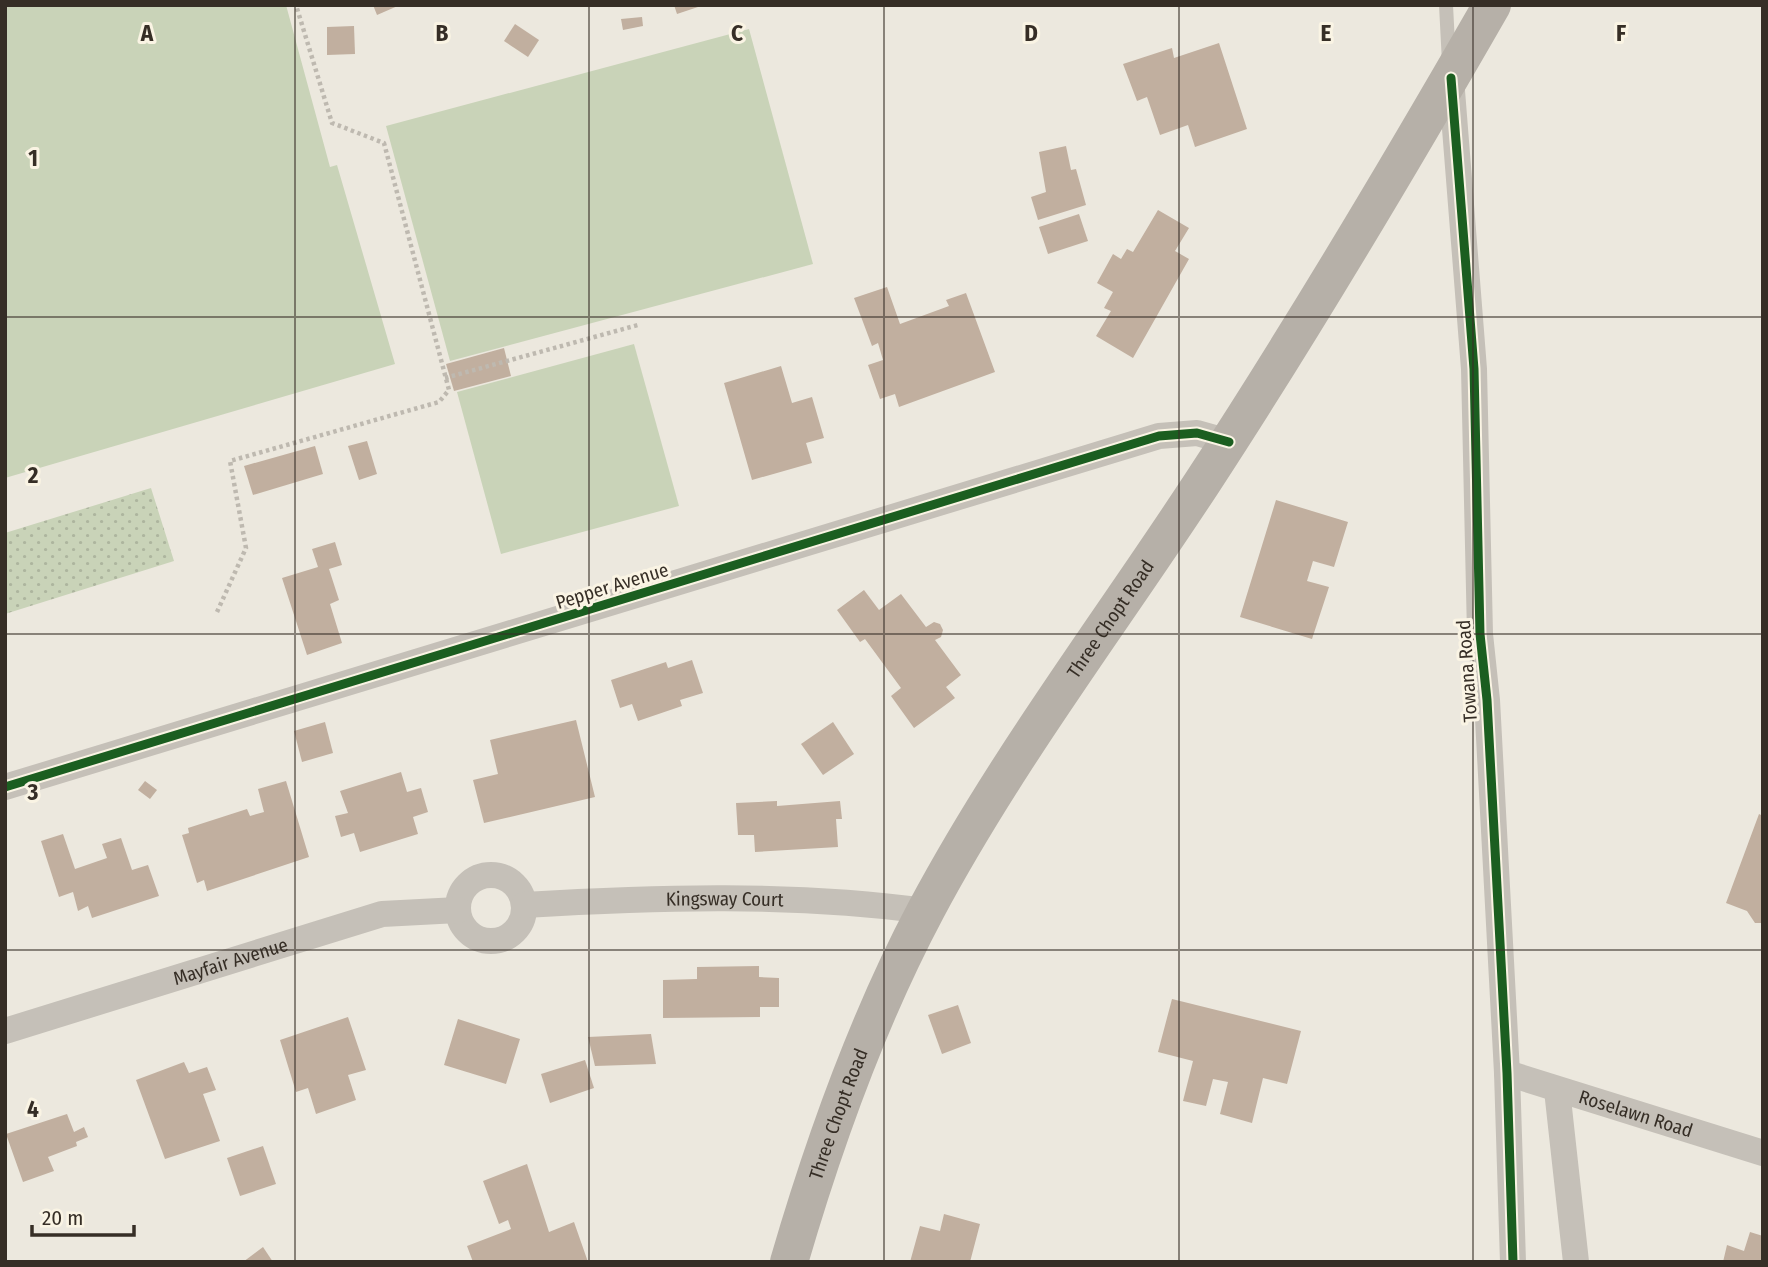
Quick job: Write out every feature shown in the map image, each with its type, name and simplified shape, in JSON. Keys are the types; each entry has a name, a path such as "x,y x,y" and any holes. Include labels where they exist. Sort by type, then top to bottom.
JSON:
{"main road":[{"name":"Three Chopt Road","path":"789,1262 839,1106 925,911 1014,761 1229,442 1320,298 1492,5"}],"street":[{"name":"Towana Road","path":"1451,78 1474,369 1480,634 1487,701 1507,1073 1513,1262"},
{"name":"Pepper Avenue","path":"5,787 1159,436 1197,433 1229,442"},
{"path":"494,875 514,885 524,905 519,925 513,933 494,941 474,936 461,920 458,910 459,899 472,880 494,875"},
{"name":"Kingsway Court","path":"524,905 659,897 880,905 925,911"},
{"name":"Mayfair Avenue","path":"5,1031 382,914 458,910"},
{"name":"Roselawn Road","path":"1507,1073 1763,1153"},
{"path":"1557,1090 1576,1262"}],"lane":[{"path":"1446,5 1451,78"}],"path":[{"path":"217,612 246,548 230,461 439,402 449,390 384,143 332,123 296,5"},
{"path":"445,378 638,326"}],"green space":[{"path":"5,5 286,5 330,167 337,165 395,364 5,478"},
{"path":"749,29 813,264 450,361 386,126"},
{"path":"634,344 679,506 501,554 457,392"},
{"path":"151,488 174,561 5,614 5,533"}],"building":[{"path":"373,5 400,5 377,15"},
{"path":"674,5 701,5 701,6 677,14"},
{"path":"642,17 643,26 623,30 621,19"},
{"path":"515,24 539,40 528,57 504,41"},
{"path":"354,26 355,54 327,55 327,27"},
{"path":"1219,43 1247,129 1195,147 1188,125 1160,135 1147,97 1137,101 1123,64 1172,48 1174,58"},
{"path":"1066,146 1071,170 1076,169 1086,205 1038,220 1031,197 1046,192 1039,152"},
{"path":"1158,210 1189,228 1175,251 1189,259 1133,358 1096,336 1111,311 1104,308 1113,292 1097,283 1113,254 1121,259 1127,249 1133,252"},
{"path":"1079,214 1088,241 1048,254 1039,227"},
{"path":"887,287 900,324 949,306 946,300 966,293 995,372 899,407 895,394 880,399 868,365 883,360 878,343 872,346 854,298"},
{"path":"504,348 511,376 454,391 446,364"},
{"path":"781,366 792,403 812,397 824,438 806,443 812,463 752,480 724,383"},
{"path":"367,441 377,474 359,480 348,446"},
{"path":"315,446 323,474 253,495 244,466"},
{"path":"1276,500 1348,522 1334,567 1313,561 1307,581 1329,587 1312,639 1240,617"},
{"path":"335,542 342,565 329,569 339,600 330,604 342,643 307,655 282,578 318,567 312,549"},
{"path":"864,590 879,610 901,594 926,627 934,622 940,624 943,630 941,637 935,640 961,675 946,687 955,698 914,728 891,696 901,688 865,639 860,642 837,610"},
{"path":"692,660 703,693 680,700 682,706 638,721 632,704 620,708 611,680 666,662 668,668"},
{"path":"576,720 595,797 484,823 473,780 498,774 490,740"},
{"path":"325,722 333,753 302,762 294,731"},
{"path":"833,722 854,754 823,775 801,744"},
{"path":"401,772 407,792 421,788 428,812 413,817 418,834 360,852 354,833 341,837 335,816 348,813 340,791"},
{"path":"145,781 157,790 150,799 138,790"},
{"path":"286,781 309,857 207,891 204,880 197,883 182,835 189,833 188,828 247,809 250,816 264,812 258,789"},
{"path":"777,801 777,806 840,801 842,819 836,819 838,847 755,852 754,835 738,835 736,803"},
{"path":"1759,814 1763,816 1763,923 1755,923 1747,911 1726,903"},
{"path":"63,834 75,869 107,858 102,844 121,838 132,870 148,865 159,896 92,918 88,906 78,911 73,892 59,897 41,841"},
{"path":"759,966 759,977 779,978 779,1007 760,1007 760,1017 663,1018 663,980 697,979 697,967"},
{"path":"1172,999 1301,1031 1287,1084 1263,1078 1252,1123 1220,1114 1228,1082 1213,1079 1206,1106 1183,1101 1193,1061 1158,1052"},
{"path":"958,1005 971,1043 942,1054 928,1015"},
{"path":"348,1017 366,1070 348,1075 356,1100 316,1114 308,1088 296,1092 280,1040"},
{"path":"458,1019 520,1039 506,1084 444,1065"},
{"path":"651,1034 656,1064 595,1066 588,1037"},
{"path":"585,1060 594,1088 550,1103 541,1074"},
{"path":"184,1062 189,1073 207,1067 216,1090 203,1094 220,1141 165,1159 136,1080"},
{"path":"67,1114 74,1132 84,1127 88,1137 76,1142 77,1146 48,1157 54,1171 23,1182 6,1134"},
{"path":"263,1146 276,1184 240,1196 227,1158"},
{"path":"527,1164 549,1232 574,1222 588,1262 473,1262 467,1246 511,1229 508,1220 499,1224 483,1181"},
{"path":"944,1214 980,1224 970,1262 910,1262 920,1226 940,1231"},
{"path":"1750,1232 1763,1236 1763,1262 1723,1262 1727,1245 1744,1251"},
{"path":"263,1247 273,1262 243,1262"}],"cycle path":[{"path":"1451,78 1474,369 1480,634 1487,700 1507,1073 1513,1262"},
{"path":"5,787 1159,436 1197,433 1229,442"}]}
